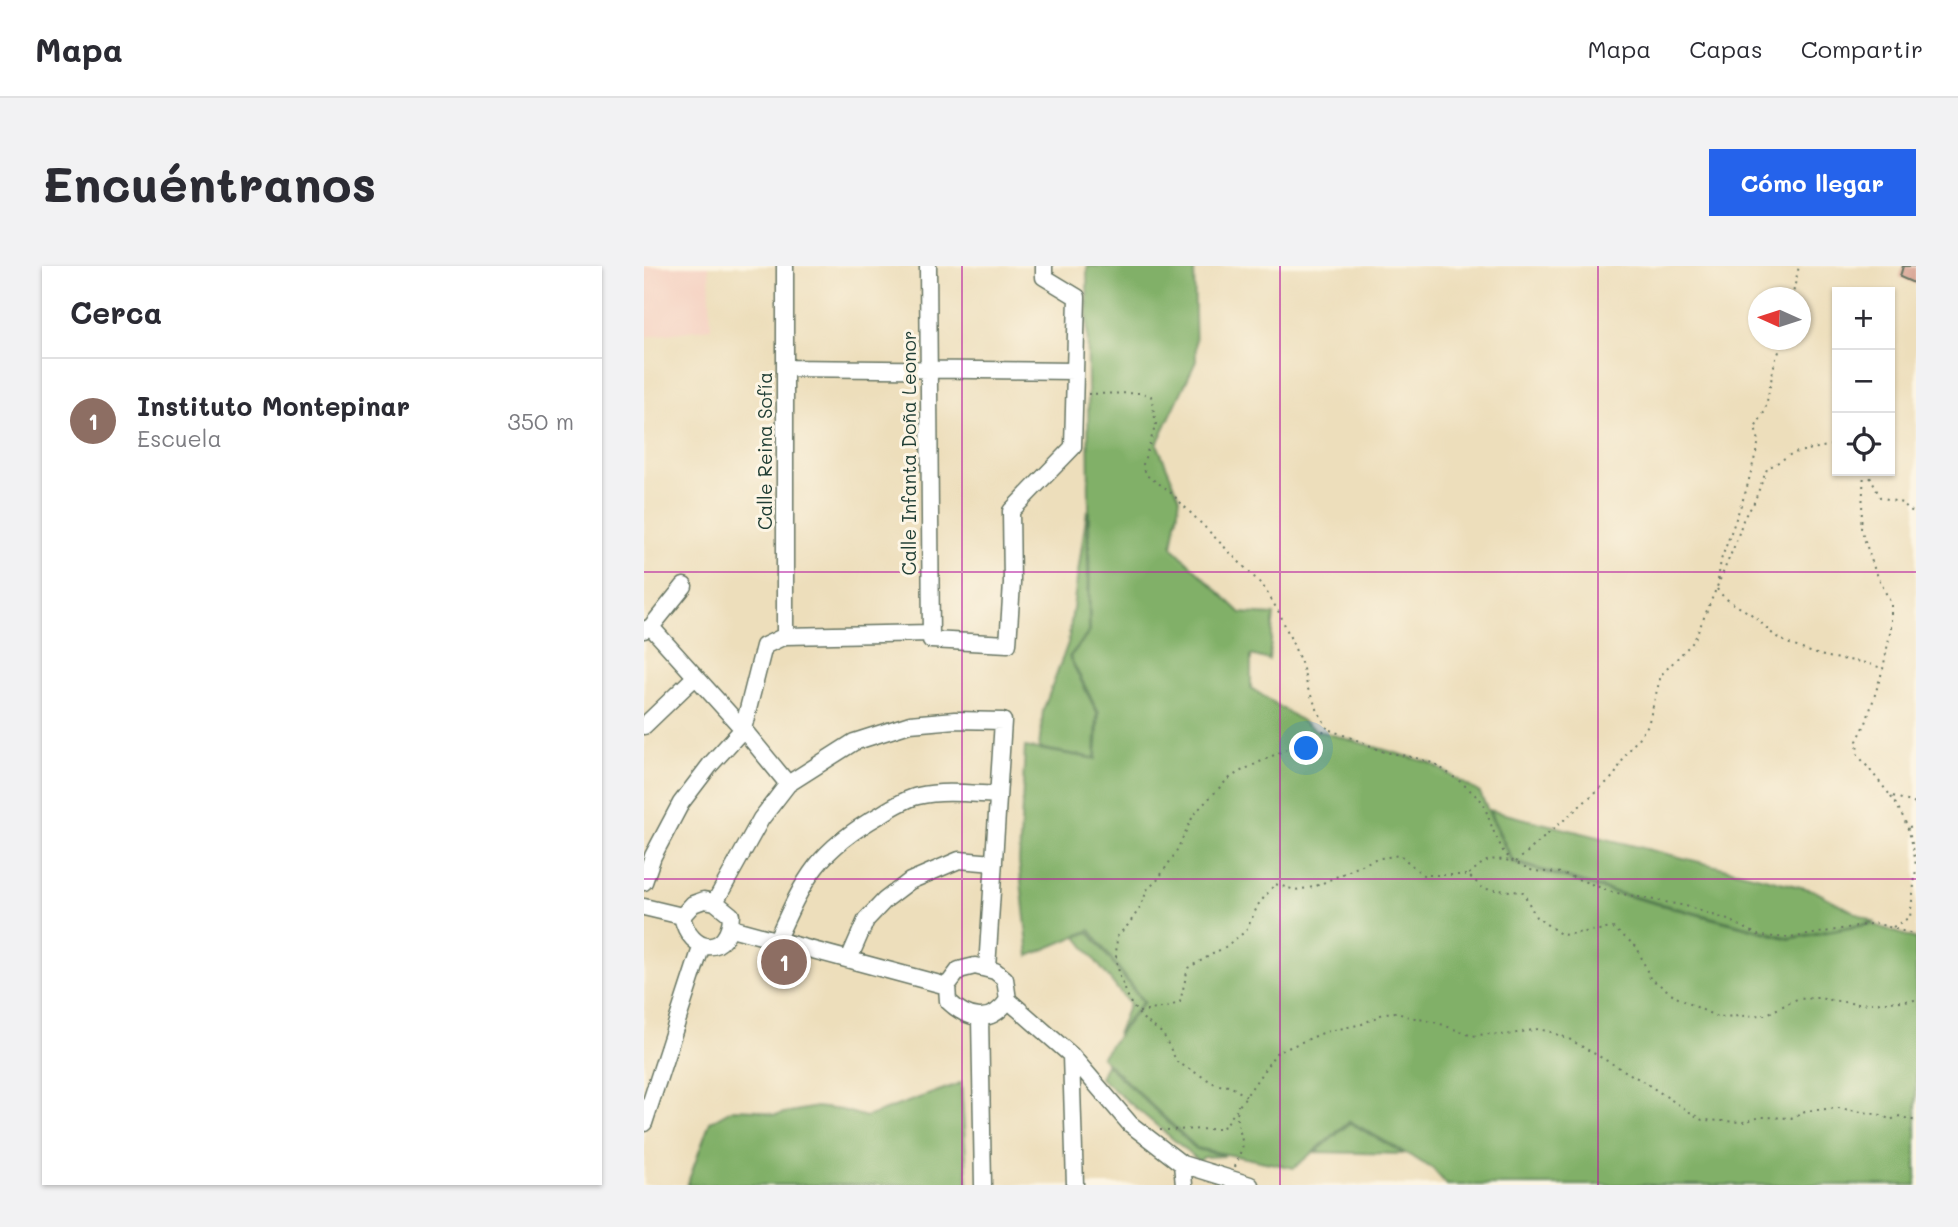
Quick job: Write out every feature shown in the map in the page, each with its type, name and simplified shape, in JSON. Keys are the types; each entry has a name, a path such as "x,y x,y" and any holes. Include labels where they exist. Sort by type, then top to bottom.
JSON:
{"street":[{"name":"Calle Reina Sofía","path":"785,266 785,636"},
{"name":"Calle Infanta Doña Leonor","path":"928,266 931,636"},
{"path":"644,882 653,856 681,803 710,765 743,729 764,646 785,636 931,636 1008,644 1012,583 1011,511 1073,447 1077,297 1044,277 1044,266"},
{"path":"785,368 1075,371"},
{"path":"684,586 648,629 743,729 788,784"},
{"path":"644,726 695,677"},
{"path":"715,902 761,819 788,784 854,742 910,724 955,720 1003,721 987,968"},
{"path":"777,939 803,883 831,848 857,828 918,796 948,793 998,795"},
{"path":"849,959 866,920 885,900 910,881 960,860 994,863"},
{"path":"704,900 715,902 731,915 731,928 727,938 717,944 702,945 692,940 685,930 682,916 692,904 704,900"},
{"path":"644,906 682,916"},
{"path":"731,928 947,986"},
{"path":"644,1123 702,945"},
{"path":"975,966 987,968 1005,979 1008,999 1002,1009 980,1017 960,1013 948,1001 947,986 959,971 975,966"},
{"path":"1008,999 1071,1055 1130,1124 1182,1164 1250,1185"},
{"path":"980,1017 983,1185"},
{"path":"1071,1055 1075,1185"},
{"path":"1182,1164 1184,1185"}],"path":[{"path":"1794,287 1799,266"},
{"path":"1780,350 1765,411 1755,428 1759,442 1746,491 1721,560 1716,588 1725,599 1740,606 1776,637 1819,654 1865,661 1882,669"},
{"path":"1074,394 1142,393 1151,396 1156,425 1143,464 1146,475 1167,489 1263,586 1280,614 1302,664 1308,689 1328,729 1380,751 1435,764 1462,783 1483,802 1503,851 1516,862 1533,871 1562,873 1612,892 1686,906 1731,921 1760,936 1791,938 1875,923 1916,935"},
{"path":"1516,862 1614,776 1648,725 1661,675 1694,641 1737,542 1744,517 1753,505 1767,469 1793,453 1832,445"},
{"path":"1866,476 1861,529 1874,568 1891,604 1891,628 1866,723 1857,740 1858,755 1903,814 1913,841 1916,868 1910,917 1892,928"},
{"path":"1869,476 1880,497 1902,503 1916,515"},
{"path":"1246,1096 1230,1086 1208,1081 1177,1062 1163,1034 1131,1004 1120,978 1116,936 1128,925 1140,908 1147,888 1156,881 1175,854 1194,814 1227,780 1328,729"},
{"path":"1890,795 1916,804"},
{"path":"1908,828 1916,825"},
{"path":"1138,1012 1180,1002 1188,968 1225,947 1246,931 1258,905 1275,884 1295,890 1314,887 1375,859 1400,855 1423,875 1468,875 1492,858 1516,862"},
{"path":"1468,875 1484,889 1522,892 1536,917 1562,935 1613,928 1637,947 1650,978 1678,998 1717,1017 1765,1015 1797,999 1818,998 1857,1004 1916,1000"},
{"path":"1159,1130 1218,1129 1225,1126 1276,1053 1325,1032 1362,1024 1385,1013 1396,1012 1438,1023 1472,1036 1506,1035 1538,1029 1551,1032 1569,1039 1644,1082 1702,1120 1743,1122 1761,1117 1791,1118 1805,1111 1838,1108 1891,1119 1898,1116 1916,1121"},
{"path":"1231,1179 1243,1145 1237,1119 1238,1104"}],"shaded area":[{"path":"644,266 709,266 711,328 644,337"}],"green space":[{"path":"1087,266 1194,266 1196,361 1157,444 1180,498 1172,547 1241,613 1274,615 1269,660 1251,655 1251,688 1316,730 1430,763 1480,793 1512,863 1789,939 1872,924 1916,939 1916,1185 1447,1185 1433,1169 1350,1121 1294,1168 1197,1148 1101,1057 1144,1002 1090,930 1029,956 1019,862 1025,747 1096,759 1099,713 1070,657 1090,632"},
{"path":"1087,510 1089,632 1069,657 1097,713 1095,758 1039,748 1043,711 1068,643"},
{"path":"1489,810 1813,890 1873,922 1790,938 1605,889 1513,861"},
{"path":"1089,932 1142,1002 1117,1034 1129,1004 1077,937"},
{"path":"1106,1064 1196,1149 1225,1156 1204,1157 1199,1161 1100,1078"},
{"path":"961,1083 968,1185 687,1185 710,1122 733,1109 758,1110 774,1115 816,1107 842,1110 866,1117"},
{"path":"1350,1123 1404,1154 1316,1152"}],"building":[{"path":"1903,266 1916,266 1916,284 1900,277"}],"place":[{"name":"Instituto Montepinar","path":"784,962"}]}
